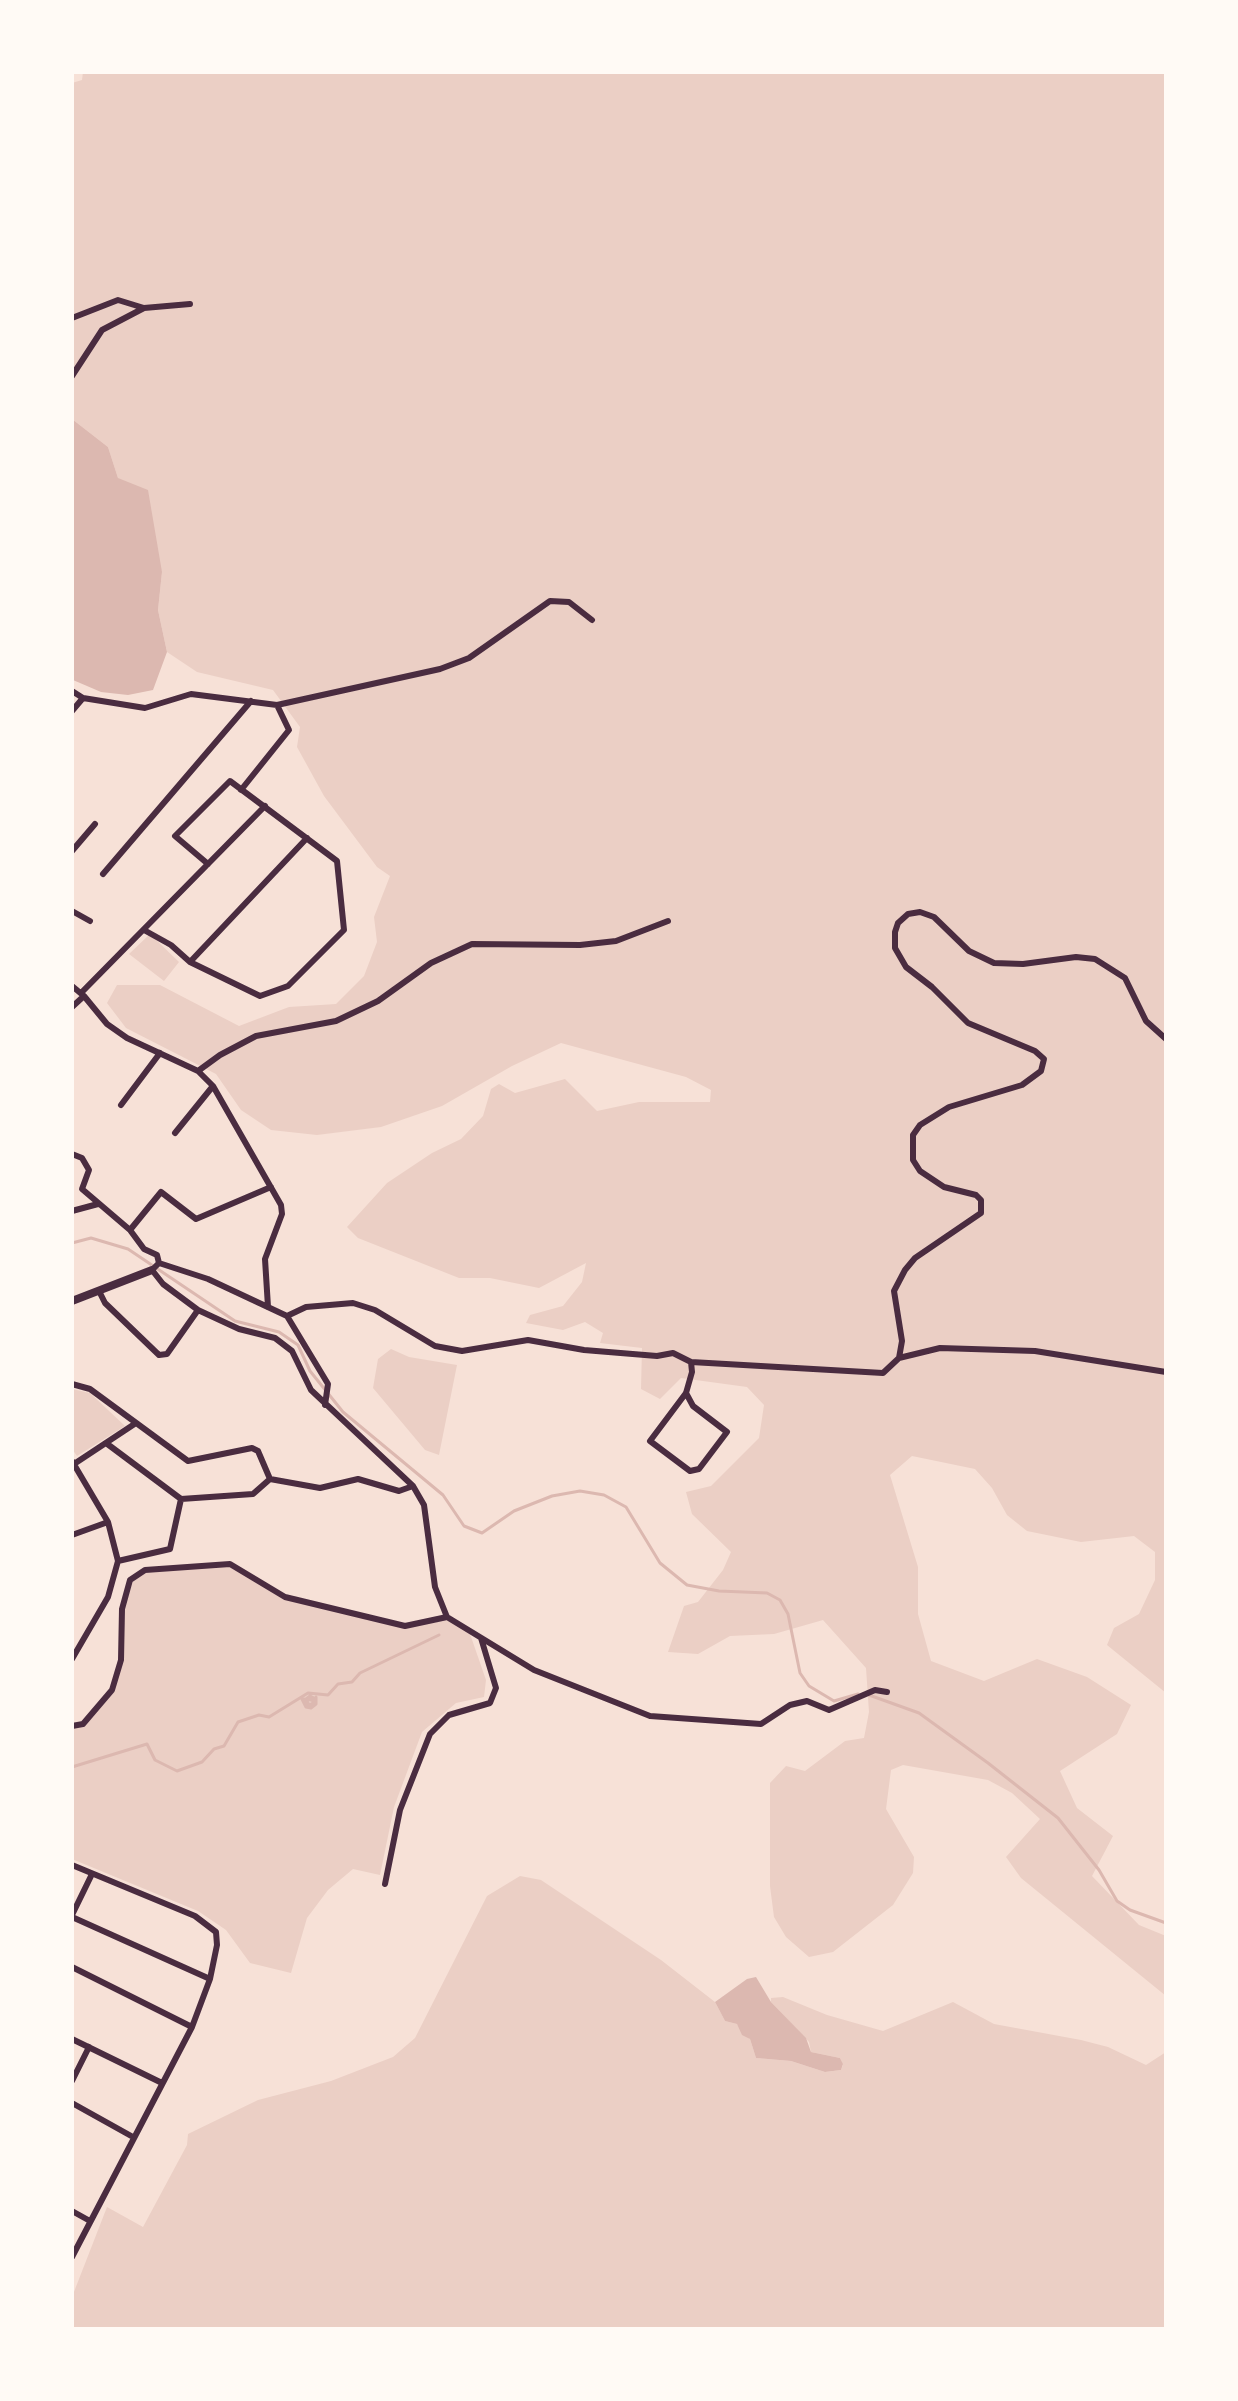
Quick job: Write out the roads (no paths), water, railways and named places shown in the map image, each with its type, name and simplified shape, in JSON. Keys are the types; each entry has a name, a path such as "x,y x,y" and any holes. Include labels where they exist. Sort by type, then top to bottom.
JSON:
{"street":[{"path":"72,318 118,300 144,308 190,304"},
{"path":"72,376 102,330 144,308"},
{"path":"72,691 83,698 145,708 191,694 277,705 440,669 469,658 550,601 569,602 592,620"},
{"path":"72,711 83,698"},
{"path":"103,874 251,701"},
{"path":"241,790 289,730 277,705"},
{"path":"144,930 171,945 190,962 260,996 288,986 344,930 337,861 230,781 175,836 208,864"},
{"path":"72,1007 265,806"},
{"path":"72,851 95,824"},
{"path":"190,962 307,838"},
{"path":"72,911 90,921"},
{"path":"899,1358 902,1341 894,1303 899,1282 915,1258 973,1222 983,1206 976,1195 944,1187 920,1171 913,1160 913,1135 920,1125 940,1112 1022,1085 1045,1065 1044,1059 1035,1051 968,1023 932,987 906,967 895,948 898,923 908,914 920,912 934,917 969,951 994,963 1023,964 1076,957 1095,959 1125,978 1146,1021 1166,1039"},
{"path":"198,1071 256,1036 336,1021 378,1001 431,963 472,944 592,944 616,941 668,921"},
{"path":"72,986 83,994 107,1024 198,1071 213,1086 271,1187 282,1214 265,1259 268,1307"},
{"path":"121,1105 160,1053"},
{"path":"175,1133 213,1086"},
{"path":"72,1154 82,1158 89,1170 82,1189 130,1230 144,1249 157,1255 156,1266 163,1284 198,1310 239,1329 275,1338 292,1351 311,1390 413,1486 424,1505 435,1587 447,1617 534,1670 650,1716 761,1724 790,1705 807,1701 829,1710 875,1690 887,1692"},
{"path":"130,1230 161,1192 196,1219 271,1187"},
{"path":"72,1211 98,1204"},
{"path":"72,1301 100,1293 156,1266 208,1279 287,1316 328,1384 325,1405"},
{"path":"100,1293 105,1303 159,1355 167,1354 198,1310"},
{"path":"287,1316 306,1307 353,1303 375,1310 435,1346 462,1351 528,1340 584,1350 657,1356 673,1353 691,1362 870,1374 883,1373 899,1358 940,1348 1035,1351 1166,1372"},
{"path":"686,1393 693,1406 727,1432 699,1469 690,1471 650,1441 686,1393 692,1372 691,1362"},
{"path":"72,1384 90,1389 188,1461 252,1448 258,1451 270,1479"},
{"path":"72,1659 108,1597 118,1561 108,1522 73,1462 136,1423"},
{"path":"106,1443 181,1499 253,1494 270,1479"},
{"path":"270,1479 320,1488 358,1479 399,1491 413,1486"},
{"path":"118,1561 170,1549 181,1499"},
{"path":"72,1535 108,1522"},
{"path":"72,1726 83,1724 112,1690 121,1660 122,1609 130,1580 145,1570 230,1564 285,1597 405,1626 447,1617"},
{"path":"385,1884 400,1810 430,1734 449,1715 490,1703 496,1688 481,1638"},
{"path":"72,1865 195,1916 216,1932 210,1979 192,2027 72,2257"},
{"path":"92,1874 72,1916 210,1979"},
{"path":"72,1967 192,2027"},
{"path":"72,2039 162,2083"},
{"path":"72,2081 89,2047"},
{"path":"72,2103 133,2137"},
{"path":"72,2211 90,2221"}],"waterway":[{"path":"72,1243 91,1238 128,1249 235,1321 279,1332 298,1345 310,1371 343,1412 443,1495 464,1526 482,1533 514,1511 552,1496 580,1491 604,1495 626,1507 660,1563 687,1585 719,1591 767,1593 780,1600 788,1614 800,1673 809,1686 834,1701 858,1694"},
{"path":"72,1767 147,1744 155,1760 177,1771 202,1762 214,1749 224,1746 238,1722 259,1715 269,1717 308,1693 328,1695 338,1684 352,1682 360,1673 439,1635"},
{"path":"869,1695 919,1713 988,1763 1058,1818 1099,1870 1117,1901 1130,1910 1166,1923"},
{"path":"304,1699 307,1705 311,1706 315,1702 314,1698 310,1696 306,1699 309,1705 313,1703 312,1698 310,1700"},
{"path":"302,1699 306,1707 311,1708 316,1704 316,1697"}]}
